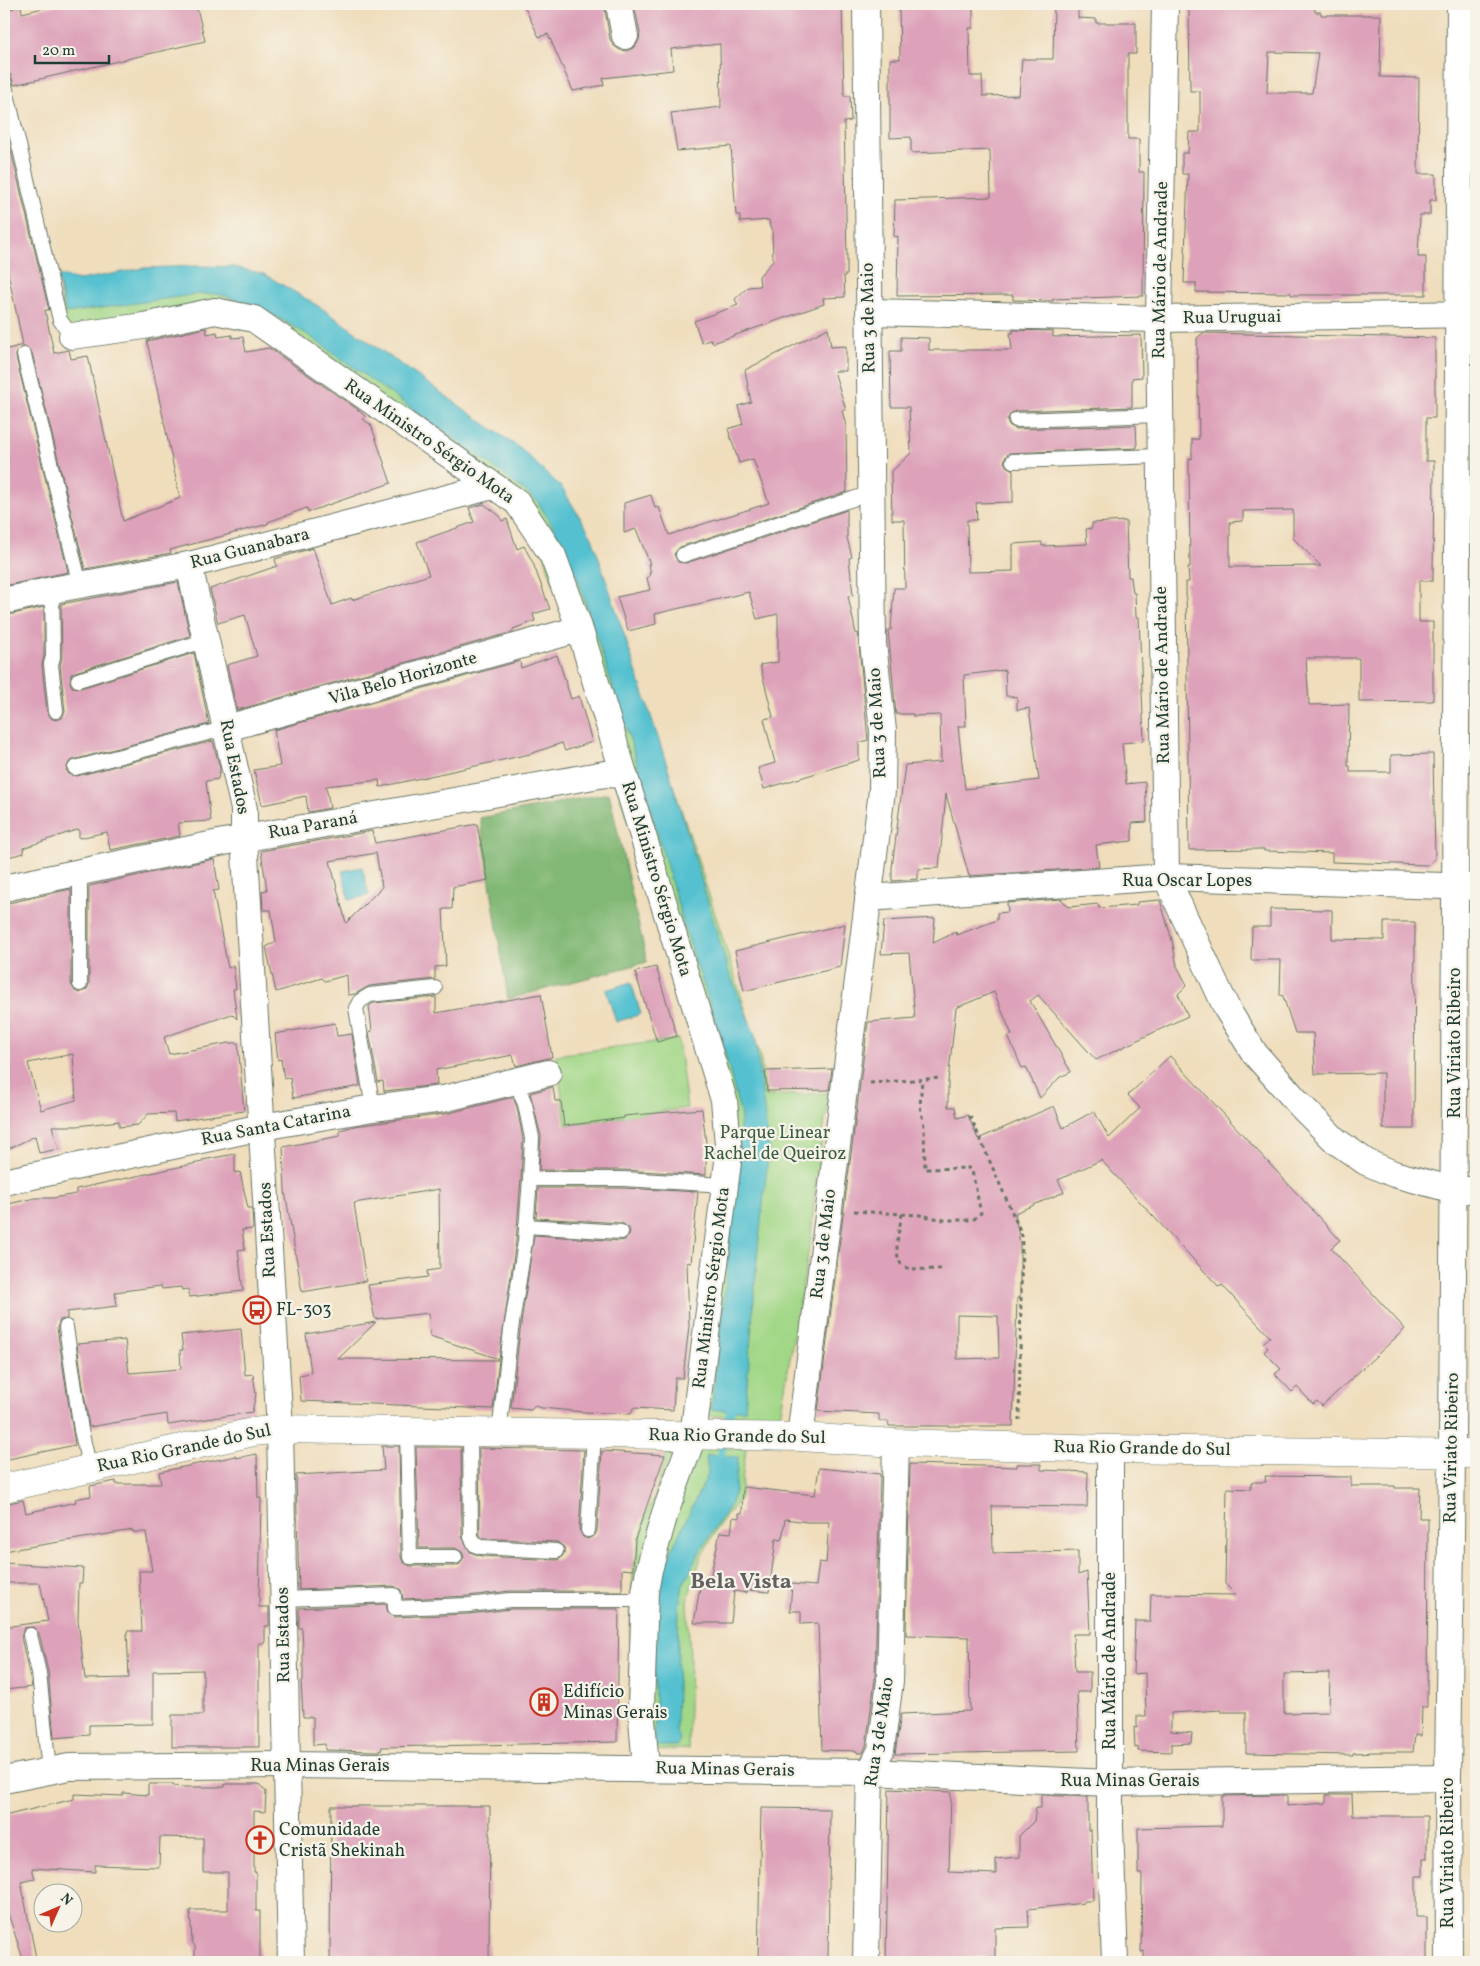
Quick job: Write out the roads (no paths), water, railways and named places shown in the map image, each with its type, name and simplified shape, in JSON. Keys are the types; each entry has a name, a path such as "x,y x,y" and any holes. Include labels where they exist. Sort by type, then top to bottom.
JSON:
{"street":[{"path":"619,4 625,36"},
{"name":"Rua 3 de Maio","path":"800,1437 882,791 883,730 874,644 866,4"},
{"name":"Rua Mário de Andrade","path":"1165,4 1159,319 1166,877 1227,1009 1255,1054 1301,1106 1336,1141 1366,1162 1394,1174 1465,1190"},
{"name":"Rua Viriato Ribeiro","path":"1449,1962 1448,1778 1464,1454 1467,314 1460,4"},
{"name":"Rua Ministro Sérgio Mota","path":"72,336 144,326 215,311 254,319 517,502 553,556 579,629 724,1100 729,1154 695,1436 665,1513 648,1570 644,1600 641,1707 646,1768"},
{"name":"Rua Uruguai","path":"869,312 1159,319 1467,314"},
{"name":"Rua Guanabara","path":"4,601 52,590 189,565 493,486"},
{"name":"Rua Estados","path":"189,565 244,809 244,838 280,1428 291,1962"},
{"name":"Vila Belo Horizonte","path":"227,728 579,629"},
{"name":"Rua Paraná","path":"4,888 244,838 605,774 624,775"},
{"name":"Rua Oscar Lopes","path":"868,898 1166,877 1466,887"},
{"name":"Rua Santa Catarina","path":"4,1182 262,1127 373,1108 443,1099 548,1073"},
{"name":"Rua Rio Grande do Sul","path":"4,1488 253,1432 280,1428 800,1437 896,1443 1110,1449 1464,1454"},
{"name":"Rua 3 de Maio","path":"866,1962 870,1772 881,1750 890,1681 896,1443"},
{"name":"Rua Mário de Andrade","path":"1110,1449 1110,1827 1115,1962"},
{"name":"Rua Minas Gerais","path":"4,1780 78,1767 286,1765 870,1772 1110,1782 1448,1778"}],"lane":[{"path":"4,81 60,320 72,336"},
{"path":"24,355 80,585"},
{"path":"1016,420 1160,415"},
{"path":"1013,461 1161,456"},
{"path":"683,555 871,493"},
{"path":"52,590 51,664 56,711"},
{"path":"78,680 207,640"},
{"path":"75,768 227,728"},
{"path":"80,872 80,984"},
{"path":"373,1108 356,1008 360,1001 370,996 435,988"},
{"path":"499,1432 526,1226 532,1138 525,1104 516,1080"},
{"path":"530,1179 623,1179 725,1185"},
{"path":"526,1226 621,1232"},
{"path":"66,1327 81,1430 90,1469"},
{"path":"407,1431 410,1557 456,1557"},
{"path":"470,1432 471,1537 475,1545 481,1547 556,1551"},
{"path":"588,1530 594,1434"},
{"path":"283,1599 394,1595 395,1608 469,1605 510,1600 644,1600"},
{"path":"30,1635 39,1674 49,1771"}],"water":[{"path":"234,267 264,274 320,307 522,450 562,488 592,537 669,771 728,970 755,1035 769,1149 758,1249 745,1410 711,1410 726,1281 741,1116 722,1041 685,929 632,746 578,580 554,528 537,501 480,457 305,333 257,306 218,294 199,294 66,313 57,275 80,280 144,268"},
{"path":"362,867 369,895 349,900 342,871"},
{"path":"631,982 641,1014 616,1022 606,990"},
{"path":"706,1455 738,1457 735,1491 731,1503 700,1551 683,1585 679,1608 676,1730 680,1739 677,1746 654,1746 653,1616 662,1575 671,1551 708,1474"}],"waterway":[{"path":"719,1464 732,1402"}],"place":[{"name":"FL-303","path":"257,1310"},
{"name":"Edifício Minas Gerais","path":"544,1702"},
{"name":"Comunidade Cristã Shekinah","path":"260,1840"}],"district":[{"name":"Bela Vista","path":"741,1582"}],"park label":[{"name":"Parque Linear Rachel de Queiroz","path":"775,1143"}]}
